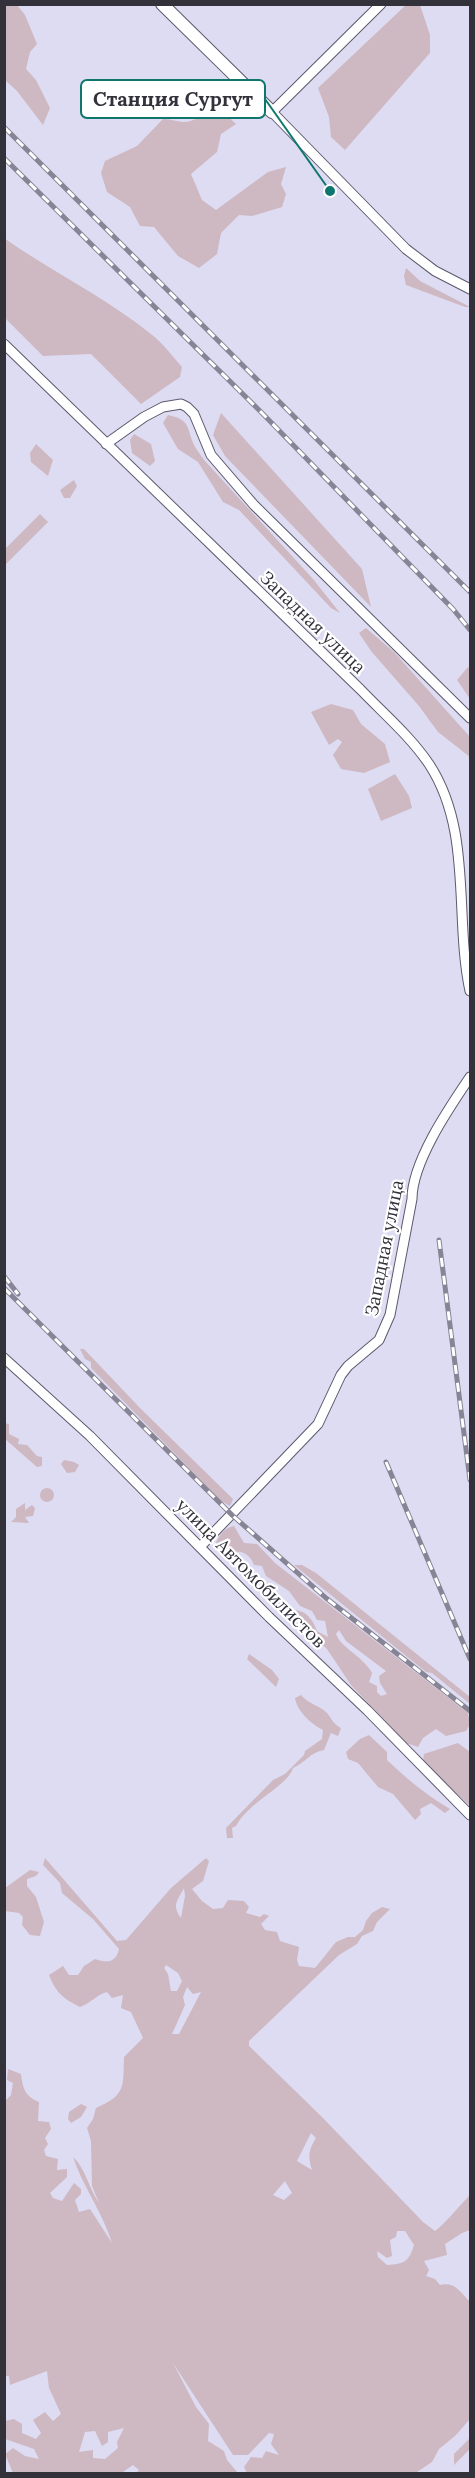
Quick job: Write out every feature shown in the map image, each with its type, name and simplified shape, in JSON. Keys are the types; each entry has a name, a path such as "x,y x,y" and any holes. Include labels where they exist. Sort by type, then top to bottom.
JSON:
{"main road":[{"path":"162,4 272,112"}],"street":[{"path":"381,4 272,112 406,249 435,271 471,289"},
{"name":"Западная улица","path":"4,344 416,746 429,765 444,795 456,838 464,956 471,991"},
{"path":"106,444 144,417 163,407 181,404 187,407 194,414 211,455 248,498 471,718"},
{"name":"Западная улица","path":"200,1547 318,1424 341,1375 378,1340 386,1328 412,1199 412,1183 432,1141 471,1077"},
{"name":"улица Автомобилистов","path":"4,1358 90,1436 471,1815"}],"shaded area":[{"path":"5,4 17,5 25,15 37,44 30,52 26,69 36,80 50,108 43,125 17,91 5,80"},
{"path":"407,4 420,5 430,35 430,53 345,150 331,137 329,117 318,88"},
{"path":"218,107 236,124 221,134 217,152 191,174 202,200 216,210 268,172 286,167 281,184 286,194 282,207 252,216 239,215 221,233 217,254 199,268 178,256 154,227 140,226 130,207 107,192 101,173 105,161 137,146 163,119 191,121"},
{"path":"4,238 115,308 151,334 182,367 180,377 141,404 91,354 43,356 5,318"},
{"path":"406,268 420,281 470,307 406,285 404,276"},
{"path":"221,413 362,569 371,607 225,456 213,435"},
{"path":"168,415 181,419 187,425 194,445 205,461 313,579 340,613 331,608 239,510 223,502 198,462 178,449 163,423"},
{"path":"134,434 151,444 155,461 150,466 132,453 130,440"},
{"path":"36,444 53,460 48,476 31,462 30,453"},
{"path":"74,480 77,486 70,498 64,498 60,490"},
{"path":"40,514 48,522 5,565 5,549"},
{"path":"366,628 394,652 470,737 470,757 438,732 419,706 371,651 359,633"},
{"path":"468,667 470,669 470,699 457,680"},
{"path":"331,704 353,710 361,724 385,744 390,762 364,773 341,769 333,755 342,742 338,739 329,745 311,712"},
{"path":"395,774 409,796 412,808 381,821 368,789"},
{"path":"80,1349 84,1349 140,1408 233,1499 230,1506 221,1501 91,1368 91,1362 85,1359"},
{"path":"4,1423 9,1424 9,1434 19,1439 18,1444 27,1445 37,1456 42,1457 42,1466 37,1467 5,1439"},
{"path":"64,1460 79,1465 75,1472 67,1473 61,1464"},
{"path":"44,1488 50,1488 54,1495 50,1502 44,1502 40,1498 40,1492"},
{"path":"25,1503 25,1510 32,1505 35,1508 33,1516 25,1517 29,1523 11,1522 16,1517 16,1509"},
{"path":"234,1526 244,1543 257,1544 275,1563 468,1713 470,1724 466,1731 446,1736 436,1729 423,1738 418,1747 406,1743 351,1685 327,1649 308,1631 296,1610 306,1615 317,1631 328,1637 325,1621 317,1620 312,1611 300,1606 289,1591 266,1576 262,1566 254,1565 244,1553 236,1551 220,1553 216,1543 219,1537 228,1528","holes":["339,1630 346,1641 386,1671 379,1676 380,1683 387,1694 381,1696 377,1692 377,1686 369,1682 372,1673 364,1662 339,1639 336,1634"]},
{"path":"294,1565 302,1565 316,1573 470,1697 470,1704 432,1673 426,1672"},
{"path":"249,1654 272,1670 279,1679 276,1687 247,1659"},
{"path":"301,1695 324,1710 341,1728 338,1736 331,1733 324,1750 315,1753 293,1768 284,1781 249,1809 232,1828 233,1838 227,1838 226,1828 273,1780 285,1774 304,1755 305,1751 322,1739 323,1730 309,1721 296,1703 295,1698"},
{"path":"369,1735 387,1752 387,1760 425,1793 450,1809 445,1813 431,1803 420,1809 421,1814 415,1820 393,1794 378,1787 358,1763 348,1759 346,1752 360,1739"},
{"path":"458,1743 470,1752 470,1806 423,1762 424,1754"},
{"path":"45,1858 117,1941 126,1940 171,1888 206,1858 209,1861 203,1881 192,1889 202,1901 213,1909 223,1908 228,1900 244,1901 249,1907 246,1913 260,1917 264,1914 269,1916 261,1924 265,1930 277,1932 280,1941 299,1947 297,1960 299,1966 315,1968 336,1942 355,1937 363,1930 372,1913 382,1907 390,1909 377,1922 373,1931 362,1936 357,1944 339,1955 249,2041 249,2046 322,2117 423,2222 435,2231 470,2195 470,2230 445,2244 447,2255 424,2261 429,2270 426,2276 435,2279 440,2285 453,2286 470,2300 470,2419 439,2449 432,2462 414,2474 247,2473 244,2467 251,2457 262,2458 266,2451 279,2455 271,2444 274,2434 269,2433 248,2455 233,2455 173,2363 196,2407 209,2424 208,2441 224,2451 227,2460 238,2473 136,2473 139,2470 133,2465 118,2473 13,2473 5,2454 13,2448 25,2456 39,2459 34,2449 5,2439 5,2421 14,2419 22,2424 22,2433 36,2439 41,2433 33,2420 45,2412 53,2421 61,2414 49,2388 47,2371 10,2385 9,2376 5,2376 4,2102 11,2095 13,2083 7,2080 8,2069 21,2074 26,2091 39,2102 38,2121 49,2122 51,2129 45,2138 48,2144 44,2150 46,2156 58,2159 57,2170 67,2169 67,2177 50,2193 53,2198 62,2201 74,2183 81,2189 81,2194 75,2200 79,2212 90,2209 112,2243 104,2221 73,2157 81,2167 99,2203 92,2186 91,2141 87,2128 96,2108 118,2094 123,2083 124,2057 143,2038 131,2012 121,2008 123,1995 112,1998 107,1992 80,2007 65,1998 55,1986 49,1975 63,1966 69,1975 78,1975 84,1966 95,1959 110,1961 116,1957 119,1949 93,1919 62,1893 60,1883 43,1865","holes":["184,1888 181,1918 176,1910 178,1899","166,1965 178,1973 182,1981 177,1991 171,1991 168,1974 164,1968","187,1987 193,1994 201,1992 179,2034 172,2034 185,2005 183,1997","311,2133 316,2138 310,2154 312,2170 297,2161","285,2181 292,2193 284,2200 273,2195","397,2231 405,2231 414,2245 408,2259 398,2264 387,2265 378,2257 377,2251 387,2258 392,2256 390,2240 396,2237","124,2428 117,2442 118,2448 105,2459 93,2458 93,2450 79,2452 85,2432 95,2431 102,2446 108,2442 108,2432"]},
{"path":"30,1870 39,1872 36,1876 27,1879 27,1886 36,1897 44,1922 40,1936 30,1935 22,1925 23,1917 19,1913 5,1911 5,1888"},
{"path":"81,2104 87,2107 81,2117 71,2123 68,2119 69,2112"},
{"path":"470,2438 470,2449 454,2465 454,2454"}],"railway":[{"path":"4,127 470,592"},
{"path":"4,158 262,413 453,609 470,630"},
{"path":"439,1240 470,1480"},
{"path":"4,1276 18,1294"},
{"path":"4,1288 232,1515 326,1598 470,1711"},
{"path":"386,1462 470,1659"}],"place":[{"name":"Станция Сургут","path":"330,191"}]}
